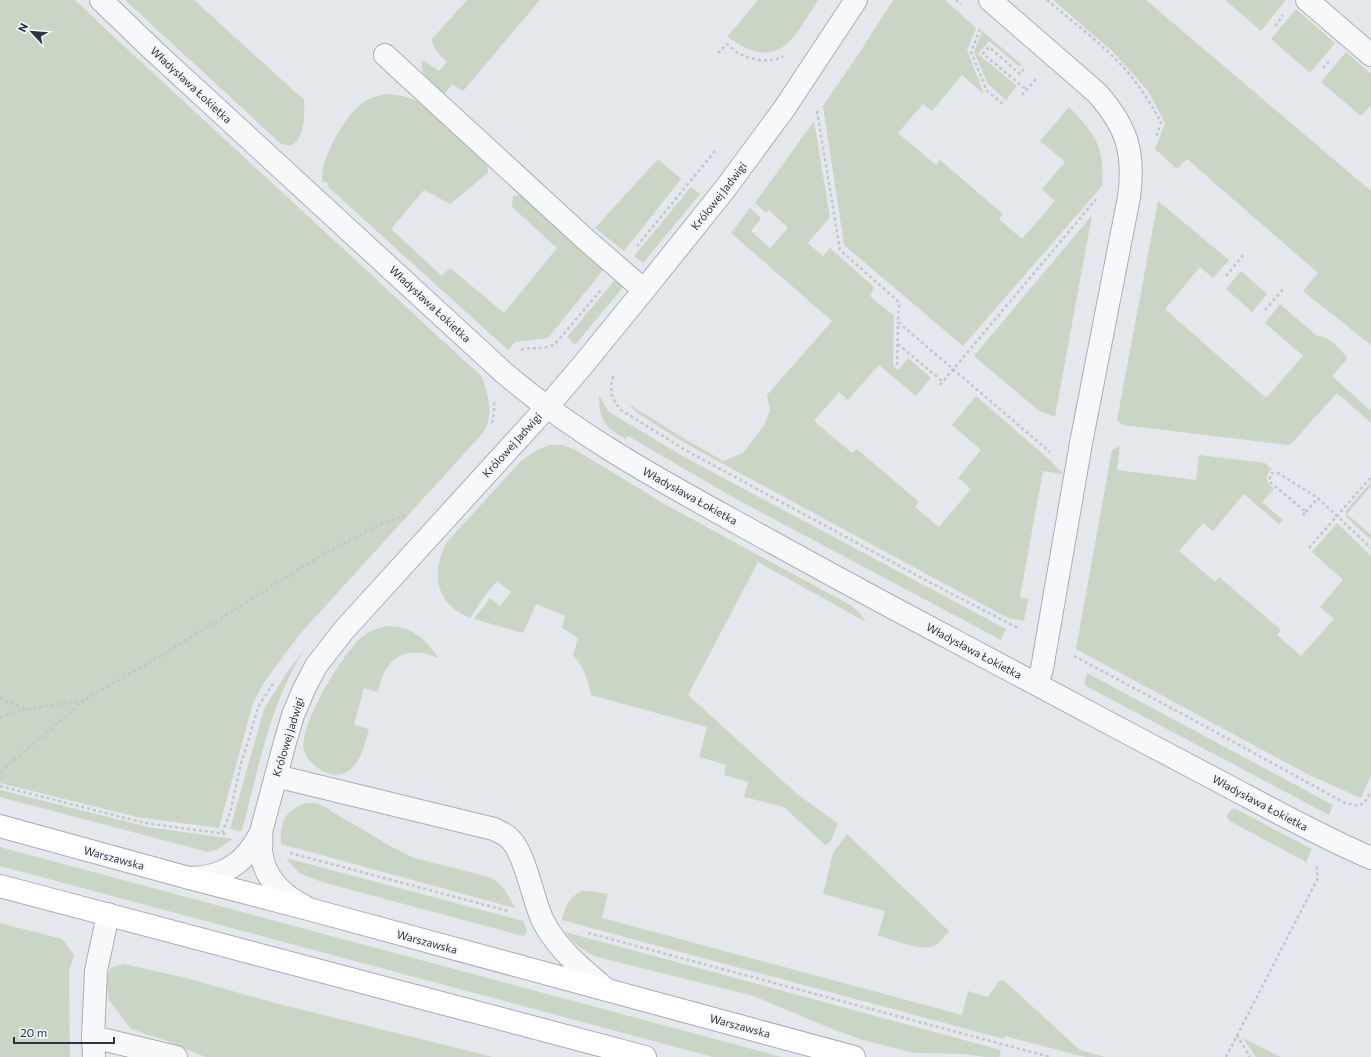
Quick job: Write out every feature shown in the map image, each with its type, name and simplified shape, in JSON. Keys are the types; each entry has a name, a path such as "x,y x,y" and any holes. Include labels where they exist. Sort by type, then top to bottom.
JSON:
{"main road":[{"name":"Warszawska","path":"0,826 854,1057"},
{"path":"0,886 645,1057"}],"street":[{"name":"Władysława Łokietka","path":"101,0 503,372 547,407 606,448 700,502 1036,684 1320,834 1371,858"},
{"name":"Królowej Jadwigi","path":"189,878 202,878 215,875 238,863 256,844 261,832 293,715 316,666 344,630 547,407 726,189 784,109 856,0"},
{"path":"990,0 1097,93 1109,107 1116,118 1129,148 1132,176 1076,475 1047,643 1042,669 1036,684"},
{"path":"1307,0 1371,55"},
{"path":"385,55 584,238 644,290"},
{"path":"276,776 494,829 510,839 515,845 543,920 560,947 568,957 607,990"},
{"path":"261,832 262,852 265,868 272,881 288,897 312,910"},
{"path":"108,914 96,971 94,1047 176,1057"}],"path":[{"path":"956,0 966,9"},
{"path":"1047,0 1108,52 1138,84 1148,98 1161,122 1154,143"},
{"path":"982,23 971,52 987,91 1002,104"},
{"path":"718,53 727,44 743,56 761,60 780,58 788,53"},
{"path":"1020,74 988,47 983,54 1027,90"},
{"path":"777,65 780,58"},
{"path":"1022,96 1035,80"},
{"path":"812,113 816,107 840,250 899,302 897,364"},
{"path":"490,426 494,413 494,402 488,390 521,349 543,349 555,344 719,146"},
{"path":"940,385 1103,192"},
{"path":"1226,276 1244,254"},
{"path":"1265,310 1284,288"},
{"path":"898,322 1076,475"},
{"path":"898,344 942,382"},
{"path":"613,374 610,389 614,402 621,410 687,451 931,583 1190,718 1345,803 1358,806 1370,798 1371,791"},
{"path":"1318,498 1304,514 1296,504 1271,483 1269,480 1270,476 1272,473 1278,473 1318,498 1338,515 1371,548"},
{"path":"1309,548 1371,478"},
{"path":"0,772 86,700 174,648 325,554 383,523 409,515"},
{"path":"222,834 230,813 259,705 274,681"},
{"path":"0,697 7,702 28,708"},
{"path":"0,717 28,708 86,700"},
{"path":"1226,1057 1318,878 1316,861"},
{"path":"1237,1034 1250,1057"}],"green space":[{"path":"0,0 75,0 482,377 487,394 489,417 488,424 482,434 299,635 263,684 253,703 219,828 137,817 0,783"},
{"path":"125,0 194,0 304,100 302,131 296,142 292,145 280,143"},
{"path":"467,0 540,0 463,91 452,84 443,96 431,85 425,76 422,61 425,61 439,71 447,62 437,52 431,40"},
{"path":"758,0 818,0 789,42 783,47 772,52 757,52 748,49 727,37"},
{"path":"893,0 945,0 976,28 967,50 984,94 962,75 932,111 923,104 898,133 936,165 940,160 1003,214 999,219 1022,239 1055,201 1042,189 1065,162 1040,141 1069,107 1092,133 1100,151 1103,172 1102,186 963,346 844,245 823,106"},
{"path":"1053,0 1146,0 1371,191 1371,345 1303,291 1318,273 1187,159 1177,169 1155,149 1165,123 1148,91 1112,51"},
{"path":"1225,0 1286,0 1261,31"},
{"path":"1296,9 1335,43 1310,73 1271,39"},
{"path":"982,31 1021,64 1020,67 989,41 978,54 1017,86 1006,100 988,84 974,52"},
{"path":"1346,52 1371,74 1371,105 1361,116 1321,82"},
{"path":"387,94 403,96 418,101 429,108 487,162 488,173 450,204 424,190 391,229 442,276 450,268 504,313 557,248 512,207 513,196 524,195 604,269 548,338 515,342 508,350 327,186 329,185 325,181 323,183 322,174 328,152 347,119 364,102"},
{"path":"814,121 830,217 808,243 823,256 830,248 874,287 870,296 894,316 893,366 898,370 908,358 931,378 916,396 879,365 848,400 839,392 814,421 852,453 857,449 919,502 915,507 939,527 971,489 958,478 981,450 952,425 976,396 1051,461 1063,474 1043,471 1020,597 1028,599 1024,621 1008,618 723,464 678,439 636,412 629,404 723,461 743,453 764,425 770,411 767,395 832,321 731,233 750,208 761,218 751,231 770,248 788,228 769,210 766,213 755,203"},
{"path":"658,159 681,179 624,251 595,228"},
{"path":"691,187 700,194 643,263 634,256"},
{"path":"1158,201 1229,260 1213,278 1200,267 1165,309 1266,398 1303,356 1265,323 1280,304 1317,336 1321,336 1334,343 1347,357 1332,376 1371,411 1371,423 1337,393 1291,444 1288,445 1123,425 1117,420"},
{"path":"1092,215 1055,417 1038,410 974,356"},
{"path":"1241,271 1267,294 1252,312 1226,289"},
{"path":"616,279 624,286 575,345 567,337"},
{"path":"599,395 609,412 686,458 1006,629 1001,640 736,499 628,436 626,439 619,435 608,427 602,417"},
{"path":"550,445 562,445 574,449 668,506 852,606 859,612 866,622 758,562 688,695 796,793 838,824 830,842 825,845 784,807 744,797 748,782 724,775 726,765 699,757 707,727 591,695 585,674 573,655 578,638 562,628 565,616 536,604 523,633 474,619 490,598 500,606 511,592 497,581 486,594 470,618 454,609 447,602 439,586 438,568 447,542 520,462 534,452"},
{"path":"1120,446 1117,470 1196,480 1199,455 1265,463 1272,469 1268,474 1267,479 1269,484 1274,489 1262,502 1283,520 1279,524 1244,494 1213,531 1203,523 1179,551 1215,582 1219,577 1281,630 1277,635 1301,656 1334,619 1320,607 1343,580 1312,552 1337,523 1371,556 1371,775 1361,798 1309,775 1076,649 1112,450"},
{"path":"1371,482 1371,486 1347,514 1345,512"},
{"path":"1347,514 1371,535 1371,540 1345,516"},
{"path":"388,626 404,628 411,631 429,645 438,658 426,654 416,653 398,657 386,670 381,680 378,692 364,688 354,725 369,729 361,755 352,768 346,773 332,774 324,772 312,763 304,750 304,739 315,707 334,672 355,644 369,632"},
{"path":"305,649 283,691 266,737 242,831 230,829 264,709 287,672"},
{"path":"1087,673 1333,805 1329,815 1084,685"},
{"path":"0,790 148,827 233,839 216,850 208,852 0,797"},
{"path":"306,803 321,805 392,847 414,858 489,877 502,886 515,908 281,844 281,829 285,818 293,810"},
{"path":"1236,809 1312,849 1306,862 1230,821 1227,818 1229,811"},
{"path":"847,834 949,931 938,944 931,947 916,946 878,935 885,911 823,894 833,853"},
{"path":"0,847 782,1057 713,1057 0,866"},
{"path":"286,858 523,921 527,931 523,936 322,882 299,873"},
{"path":"582,891 608,894 602,918 962,1015 968,991 988,997 999,981 1003,980 1080,1050 1105,1057 1085,1057 1005,1036 1004,1039 562,920 568,902"},
{"path":"0,923 62,939 74,955 69,971 70,1057 0,1057"},
{"path":"565,932 1001,1050 999,1057 964,1054 915,1053 863,1040 832,1029 754,996 597,957 579,947"},
{"path":"124,964 190,979 275,1003 493,1057 205,1057 173,1043 131,1029 109,1000 106,978 112,967"},
{"path":"1243,1038 1281,1057 1256,1057"}]}
